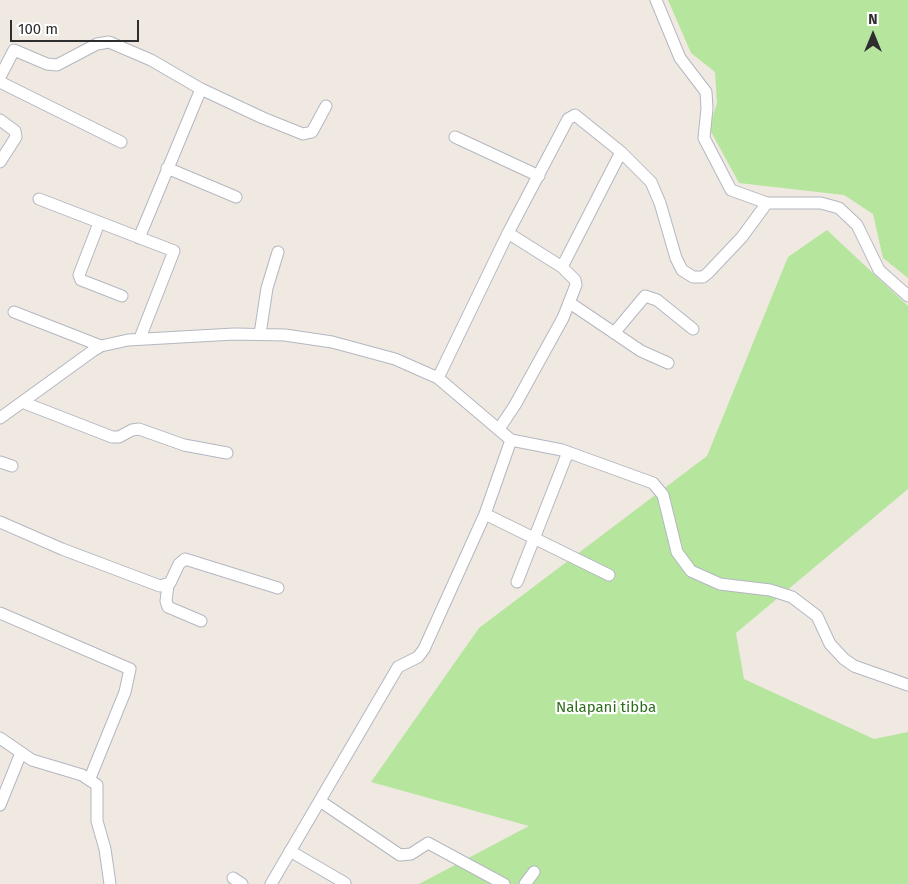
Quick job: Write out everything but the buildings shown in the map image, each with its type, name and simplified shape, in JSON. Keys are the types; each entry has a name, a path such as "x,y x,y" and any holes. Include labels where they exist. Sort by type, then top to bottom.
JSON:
{"street":[{"path":"656,0 680,58 706,92 707,108 704,138 725,181 735,192 766,203 821,203 839,208 849,215 861,230 879,270 908,296"},
{"path":"0,78 14,50 48,64 57,65 97,44 109,42 151,60 201,89 263,118 307,134 314,130 326,106"},
{"path":"0,82 121,142"},
{"path":"139,238 201,89"},
{"path":"438,378 508,233 568,119 573,115 580,116 621,152 651,182 660,203 676,258 682,270 693,277 703,277 708,273 742,237 766,203"},
{"path":"0,120 15,131 16,137 0,162"},
{"path":"455,137 539,176"},
{"path":"562,267 621,152"},
{"path":"168,168 236,197"},
{"path":"39,199 174,251 140,338"},
{"path":"99,223 79,275 81,280 122,296"},
{"path":"498,429 515,405 576,289 575,280 562,267 508,233"},
{"path":"260,334 267,288 278,252"},
{"path":"614,333 645,296 657,300 693,330"},
{"path":"570,302 641,351 668,364"},
{"path":"14,312 102,346"},
{"path":"0,418 102,346 140,338 260,334 310,337 395,359 438,378 511,440 568,452 648,480 656,485 663,495 676,552 686,567 696,574 720,584 770,590 792,597 817,616 830,644 844,659 854,666 908,685"},
{"path":"22,402 112,437 118,438 132,430 139,429 184,445 227,453"},
{"path":"271,884 398,667 418,657 424,650 485,514 511,440"},
{"path":"517,582 568,452"},
{"path":"0,462 12,466"},
{"path":"485,514 608,575"},
{"path":"0,522 120,572 160,586 168,585"},
{"path":"201,621 168,607 166,601 168,585 179,564 185,559 278,588"},
{"path":"0,612 130,669 126,692 90,778"},
{"path":"0,738 21,753 40,763 90,778 97,785 98,821 105,849 110,884"},
{"path":"0,805 21,753"},
{"path":"320,801 400,855 411,854 428,843 504,884"},
{"path":"290,851 346,883"},
{"path":"525,884 534,872"}],"green space":[{"path":"668,0 908,0 908,278 883,258 873,214 844,195 739,183 709,128 717,103 715,72 691,53"},
{"name":"Nalapani tibba","path":"827,230 908,306 908,489 736,633 744,679 874,739 908,732 908,884 419,884 529,826 371,782 479,628 707,456 788,257"}]}
